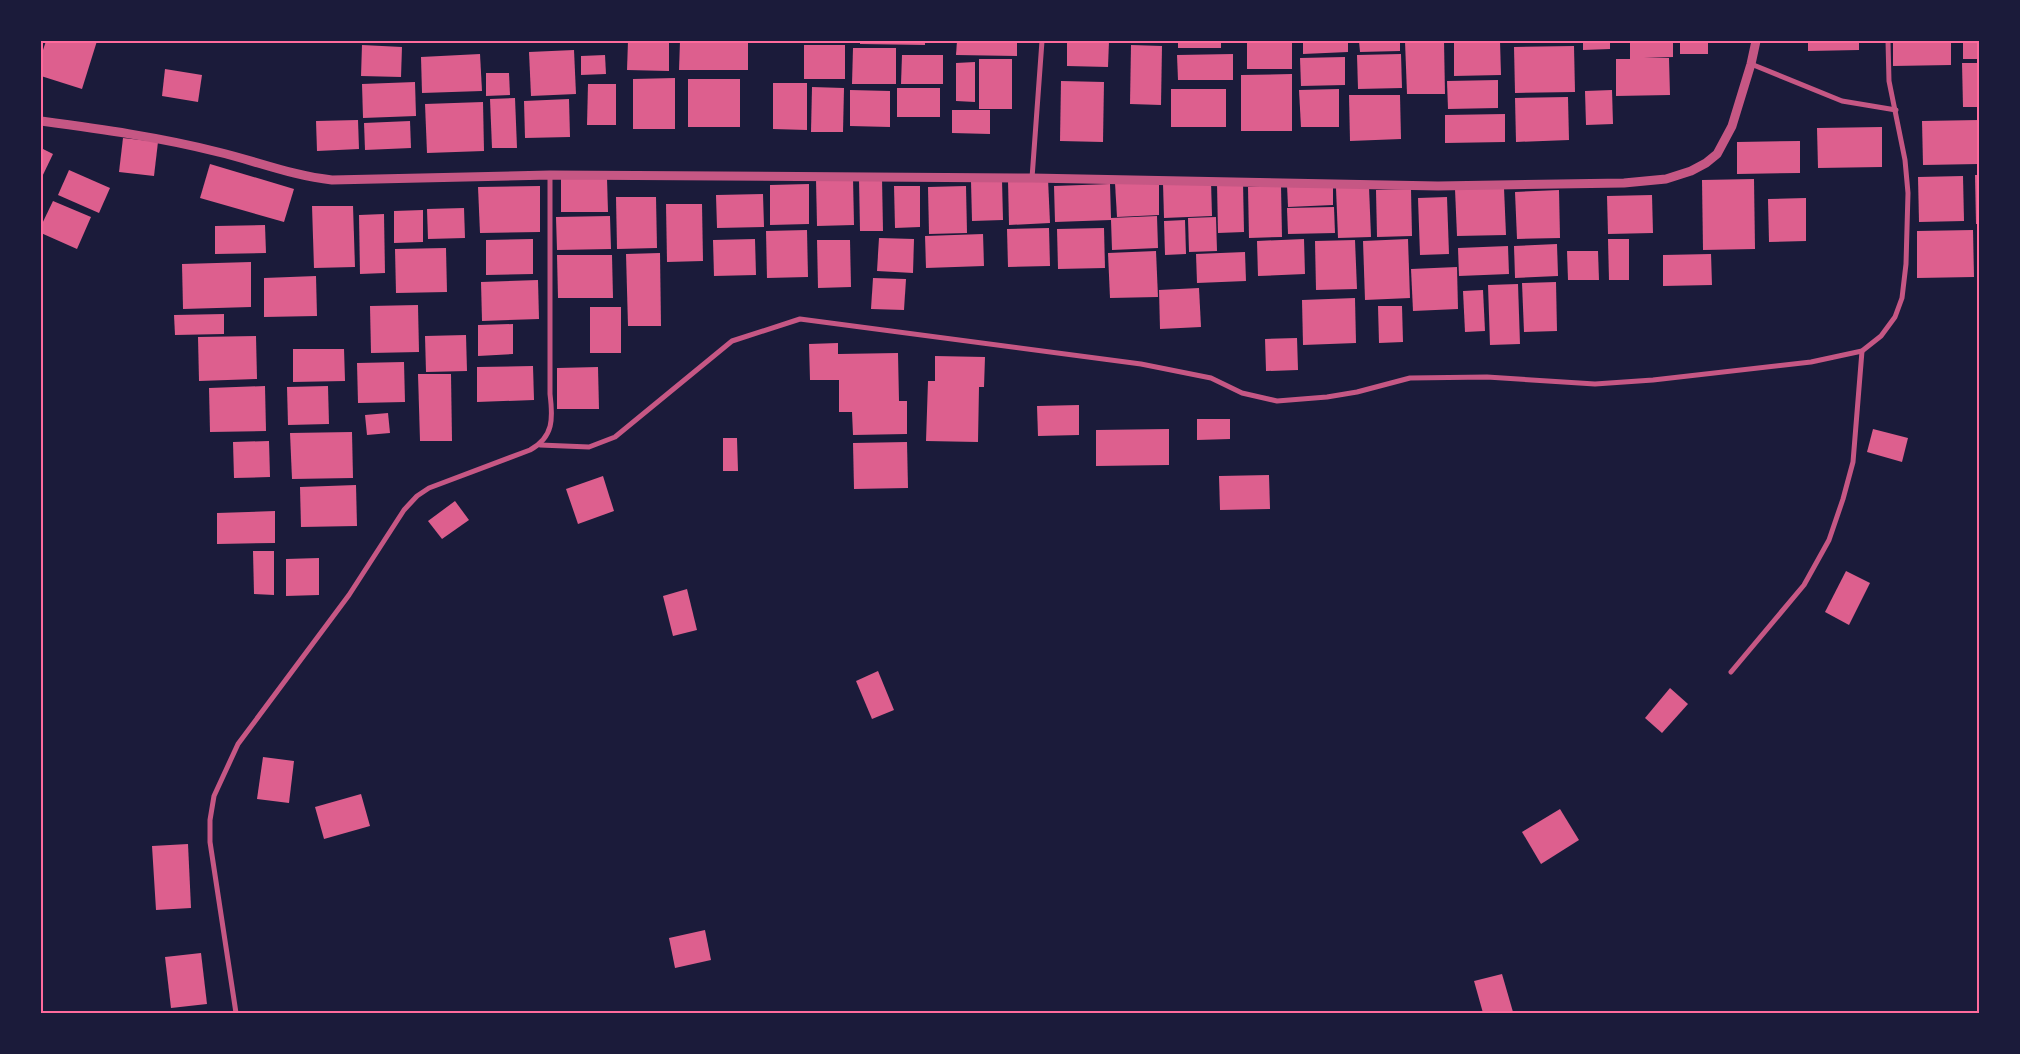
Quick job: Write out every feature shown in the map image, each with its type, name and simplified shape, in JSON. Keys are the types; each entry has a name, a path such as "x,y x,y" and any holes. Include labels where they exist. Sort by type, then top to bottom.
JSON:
{"street":[{"path":"1032,178 1042,41"},
{"path":"41,120 139,135 217,152 312,178 332,180 550,175 1032,178 1438,186 1624,184 1666,179 1691,171 1706,164 1717,154 1732,126 1756,41"},
{"path":"236,1013 210,842 210,820 214,796 238,744 349,595 404,510 417,496 429,488 513,458 540,445 590,447 615,437 732,341 800,320 1141,364 1211,378 1242,393 1277,401 1327,397 1357,392 1410,378 1486,377 1596,384 1653,380 1811,362 1862,352 1881,336 1895,317 1902,298 1906,264 1908,194 1905,160 1889,81 1888,41"},
{"path":"1751,64 1842,101 1896,110"},
{"path":"540,445 550,428 552,414 550,394 550,175"},
{"path":"1732,672 1804,585 1829,540 1853,462 1862,352"}],"building":[{"path":"46,41 97,41 82,89 41,76 41,56"},
{"path":"628,41 669,41 669,71 627,70"},
{"path":"680,41 748,41 748,70 679,70"},
{"path":"860,41 925,41 925,45 860,44"},
{"path":"957,41 1017,41 1017,56 956,55"},
{"path":"1067,41 1109,41 1108,67 1067,66"},
{"path":"1178,41 1221,41 1221,48 1178,48"},
{"path":"1247,41 1292,41 1292,69 1247,69"},
{"path":"1303,41 1348,41 1348,52 1303,54"},
{"path":"1359,41 1400,41 1400,51 1360,52"},
{"path":"1405,41 1444,41 1445,94 1407,94"},
{"path":"1454,41 1500,41 1501,75 1454,76"},
{"path":"1583,41 1610,41 1610,49 1583,50"},
{"path":"1630,41 1673,41 1673,57 1644,58 1669,58 1670,95 1616,96 1616,59 1630,59"},
{"path":"1680,41 1708,41 1708,54 1680,54"},
{"path":"1808,41 1859,41 1859,50 1808,51"},
{"path":"1893,41 1951,41 1951,65 1893,66"},
{"path":"1963,41 1979,41 1979,59 1963,59"},
{"path":"362,45 402,47 401,77 361,76"},
{"path":"804,45 845,45 845,79 804,79"},
{"path":"1131,45 1162,46 1161,105 1130,104"},
{"path":"1574,46 1575,92 1515,93 1514,47"},
{"path":"853,48 896,48 896,84 852,84"},
{"path":"574,50 576,94 531,96 529,52"},
{"path":"480,54 482,91 422,93 421,57"},
{"path":"1233,54 1233,80 1178,80 1177,55"},
{"path":"1401,54 1402,88 1358,89 1357,55"},
{"path":"605,55 606,74 581,75 581,56"},
{"path":"902,55 943,55 943,84 901,84"},
{"path":"1345,57 1345,85 1301,86 1300,58"},
{"path":"979,59 1012,59 1012,109 979,109"},
{"path":"975,62 975,102 956,101 956,63"},
{"path":"1962,63 1979,63 1979,107 1963,107"},
{"path":"165,69 202,75 198,102 162,96"},
{"path":"486,73 509,73 510,95 486,96"},
{"path":"1292,74 1292,131 1241,131 1241,75"},
{"path":"675,78 675,129 633,129 633,79"},
{"path":"688,79 740,79 740,127 688,127"},
{"path":"1498,80 1498,108 1448,109 1447,81"},
{"path":"1061,81 1104,82 1103,142 1060,141"},
{"path":"415,82 416,116 363,118 362,84"},
{"path":"773,83 807,83 807,130 773,129"},
{"path":"588,84 616,84 616,125 587,125"},
{"path":"812,87 844,88 843,132 811,132"},
{"path":"897,88 940,88 940,117 897,117"},
{"path":"1171,89 1226,89 1226,127 1171,127"},
{"path":"1339,89 1339,127 1301,127 1299,90"},
{"path":"850,90 890,91 890,127 850,126"},
{"path":"1612,90 1613,124 1586,125 1585,91"},
{"path":"1349,95 1400,95 1401,139 1350,141"},
{"path":"1568,97 1569,140 1516,142 1515,98"},
{"path":"515,98 517,148 492,148 490,99"},
{"path":"569,99 570,137 525,138 524,101"},
{"path":"483,102 484,151 427,153 425,104"},
{"path":"952,110 990,110 990,134 952,133"},
{"path":"1505,114 1505,142 1445,143 1445,115"},
{"path":"358,120 359,149 317,151 316,121"},
{"path":"1979,120 1979,164 1923,165 1922,121"},
{"path":"410,121 411,148 365,150 364,123"},
{"path":"1882,127 1882,167 1818,168 1817,128"},
{"path":"123,138 158,142 154,176 119,172"},
{"path":"1800,141 1800,173 1737,174 1737,142"},
{"path":"41,148 53,154 41,179"},
{"path":"210,164 294,189 284,222 200,198"},
{"path":"69,170 110,188 99,213 58,195"},
{"path":"1975,175 1979,175 1979,224 1976,224"},
{"path":"1963,176 1964,221 1919,222 1918,177"},
{"path":"607,178 608,212 561,212 561,179"},
{"path":"853,178 854,225 817,226 816,179"},
{"path":"882,178 883,231 860,231 859,179"},
{"path":"1048,179 1050,223 1009,225 1008,180"},
{"path":"1754,179 1755,249 1703,250 1702,180"},
{"path":"1002,180 1003,220 972,221 971,181"},
{"path":"1159,181 1159,215 1117,217 1115,183"},
{"path":"1211,181 1212,216 1164,218 1163,183"},
{"path":"1243,182 1244,232 1218,233 1217,183"},
{"path":"809,184 809,224 770,225 770,185"},
{"path":"1110,184 1111,218 1157,216 1158,248 1112,250 1111,220 1055,222 1054,186"},
{"path":"1333,184 1333,205 1288,207 1287,185"},
{"path":"540,186 540,232 480,233 478,187"},
{"path":"894,186 920,186 920,227 895,228"},
{"path":"966,186 967,233 929,234 928,187"},
{"path":"1281,186 1282,237 1249,238 1248,187"},
{"path":"1369,187 1371,237 1338,238 1336,188"},
{"path":"1504,188 1506,235 1457,236 1455,189"},
{"path":"1411,189 1412,236 1377,237 1376,190"},
{"path":"1559,190 1560,238 1517,239 1515,192"},
{"path":"763,194 764,227 717,228 716,195"},
{"path":"1652,195 1653,233 1608,234 1607,196"},
{"path":"616,197 656,197 657,248 617,249"},
{"path":"1447,197 1449,254 1420,255 1418,198"},
{"path":"1806,198 1806,241 1769,242 1768,199"},
{"path":"53,201 91,217 77,249 41,233 41,226"},
{"path":"666,204 702,204 703,261 667,262"},
{"path":"312,206 353,206 355,267 314,268"},
{"path":"1334,207 1335,233 1288,234 1287,208"},
{"path":"464,208 465,238 428,239 427,209"},
{"path":"423,210 423,242 394,243 394,211"},
{"path":"384,214 385,273 360,274 359,215"},
{"path":"610,216 611,249 557,250 556,217"},
{"path":"1216,217 1217,251 1189,252 1188,218"},
{"path":"1185,220 1186,254 1165,255 1164,221"},
{"path":"265,225 266,253 215,254 215,226"},
{"path":"1049,228 1050,266 1008,267 1007,229"},
{"path":"1104,228 1105,268 1058,269 1057,229"},
{"path":"807,230 808,277 767,278 766,231"},
{"path":"1973,230 1974,277 1917,278 1917,231"},
{"path":"983,234 984,266 926,268 925,236"},
{"path":"879,238 914,239 913,273 877,271"},
{"path":"533,239 533,274 486,275 486,240"},
{"path":"755,239 756,275 714,276 713,240"},
{"path":"1304,239 1305,274 1258,276 1257,241"},
{"path":"1408,239 1410,298 1365,300 1363,241"},
{"path":"1608,239 1629,239 1629,280 1609,280"},
{"path":"817,240 850,240 851,287 818,288"},
{"path":"1355,240 1357,289 1316,290 1315,241"},
{"path":"1557,244 1558,276 1515,278 1514,246"},
{"path":"1508,246 1509,274 1459,276 1458,248"},
{"path":"446,248 447,292 396,293 395,249"},
{"path":"1156,251 1158,297 1110,298 1108,253"},
{"path":"1567,251 1598,251 1599,280 1568,280"},
{"path":"1245,252 1246,281 1197,283 1196,254"},
{"path":"660,253 661,326 628,326 626,254"},
{"path":"1711,254 1712,285 1663,286 1663,255"},
{"path":"557,255 612,255 613,298 558,298"},
{"path":"251,262 251,307 183,309 182,264"},
{"path":"1457,267 1458,309 1413,311 1411,269"},
{"path":"316,276 317,316 264,317 264,278"},
{"path":"873,278 906,279 904,310 871,309"},
{"path":"538,280 539,319 482,321 481,282"},
{"path":"1556,282 1557,331 1524,332 1522,283"},
{"path":"1518,284 1520,344 1490,345 1488,285"},
{"path":"1199,288 1201,327 1160,329 1159,290"},
{"path":"1483,290 1485,331 1465,332 1463,291"},
{"path":"1355,298 1356,343 1303,345 1302,300"},
{"path":"418,305 419,352 371,353 370,306"},
{"path":"1378,306 1402,306 1403,342 1379,343"},
{"path":"590,307 621,307 621,353 590,353"},
{"path":"224,314 224,334 175,335 174,315"},
{"path":"513,324 513,354 478,356 478,325"},
{"path":"466,335 467,371 426,372 425,336"},
{"path":"256,336 257,379 199,381 198,337"},
{"path":"1297,338 1298,370 1266,371 1265,339"},
{"path":"838,343 838,354 898,353 899,401 907,401 907,434 853,435 852,412 839,412 839,380 810,380 809,344"},
{"path":"293,349 344,349 345,381 293,382"},
{"path":"935,356 985,357 984,387 979,387 978,442 926,441 928,381 935,381"},
{"path":"404,362 405,402 358,403 357,363"},
{"path":"533,366 534,400 477,402 477,367"},
{"path":"598,367 599,409 557,409 557,368"},
{"path":"418,374 451,374 452,441 420,441"},
{"path":"265,386 266,431 210,432 209,388"},
{"path":"328,386 329,424 288,425 287,387"},
{"path":"1079,405 1079,435 1038,436 1037,406"},
{"path":"388,413 390,433 367,435 365,415"},
{"path":"1197,419 1230,419 1230,439 1197,440"},
{"path":"1169,429 1169,465 1096,466 1096,430"},
{"path":"1873,429 1908,438 1902,462 1867,452"},
{"path":"352,432 353,478 292,479 290,433"},
{"path":"723,438 737,438 738,471 723,471"},
{"path":"269,441 270,477 234,478 233,442"},
{"path":"907,442 908,488 854,489 853,443"},
{"path":"1269,475 1270,509 1220,510 1219,476"},
{"path":"603,476 614,511 578,524 566,489"},
{"path":"356,485 357,526 301,527 300,487"},
{"path":"455,501 469,520 442,539 428,521"},
{"path":"275,511 275,543 217,544 217,513"},
{"path":"253,551 274,551 274,595 254,594"},
{"path":"319,558 319,595 286,596 286,559"},
{"path":"1846,571 1870,583 1849,625 1825,612"},
{"path":"687,589 697,630 673,636 663,596"},
{"path":"878,671 894,710 872,719 856,681"},
{"path":"1670,688 1688,704 1662,733 1645,718"},
{"path":"263,757 294,761 289,803 257,799"},
{"path":"361,794 370,826 324,839 315,807"},
{"path":"1560,809 1579,840 1541,864 1522,832"},
{"path":"188,844 191,908 156,910 152,846"},
{"path":"705,930 711,960 675,968 669,938"},
{"path":"201,953 207,1004 171,1008 165,957"},
{"path":"1502,974 1513,1012 1483,1013 1474,981"}]}
